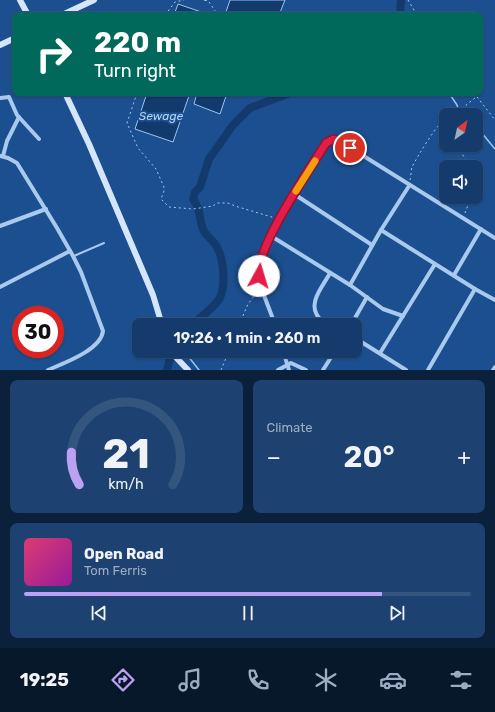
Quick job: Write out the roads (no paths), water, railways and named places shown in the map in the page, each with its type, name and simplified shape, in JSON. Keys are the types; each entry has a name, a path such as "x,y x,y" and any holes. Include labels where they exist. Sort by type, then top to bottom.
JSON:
{"street":[{"path":"20,0 26,12"},
{"path":"68,12 94,0"},
{"path":"0,45 12,39"},
{"path":"66,96 89,144 153,295 160,318"},
{"path":"0,98 9,97 19,117 39,139"},
{"path":"19,117 7,141 2,156 16,163 46,209 73,256 84,279 102,328 102,335 94,347 48,370"},
{"path":"273,318 259,276 258,266 271,236 294,194 326,143 334,139 495,238"},
{"path":"350,285 372,245 409,186"},
{"path":"294,194 372,245"},
{"path":"0,226 46,209"},
{"path":"454,276 481,229"},
{"path":"381,230 495,300"},
{"path":"271,236 350,285 383,309 403,316"},
{"path":"0,287 70,251"},
{"path":"380,353 436,264"},
{"path":"319,318 313,310 314,303 330,273"},
{"path":"428,370 475,289"},
{"path":"355,318 368,297"},
{"path":"362,342 380,353 399,368 406,370"},
{"path":"176,358 188,370"},
{"path":"285,358 289,370"},
{"path":"323,370 331,358"},
{"path":"278,370 287,365 294,364 306,370"},
{"path":"59,365 61,370"}],"lane":[{"path":"73,256 104,243"}],"water":[{"path":"230,0 285,0 280,12 226,12"},
{"path":"178,4 201,12 175,12"},
{"name":"Sewage","path":"146,96 189,96 173,142 135,129"},
{"name":"Sewage","path":"196,96 226,96 220,114 194,104"}],"waterway":[{"path":"400,12 401,0"},
{"path":"200,318 217,302 220,297 223,283 223,267 216,245 203,229 198,208 193,199 195,192 200,187 209,159 233,125 250,108 282,96"},
{"path":"451,96 458,108"},
{"path":"483,134 495,149"},
{"path":"167,370 170,358"},
{"path":"190,358 199,370"}]}
